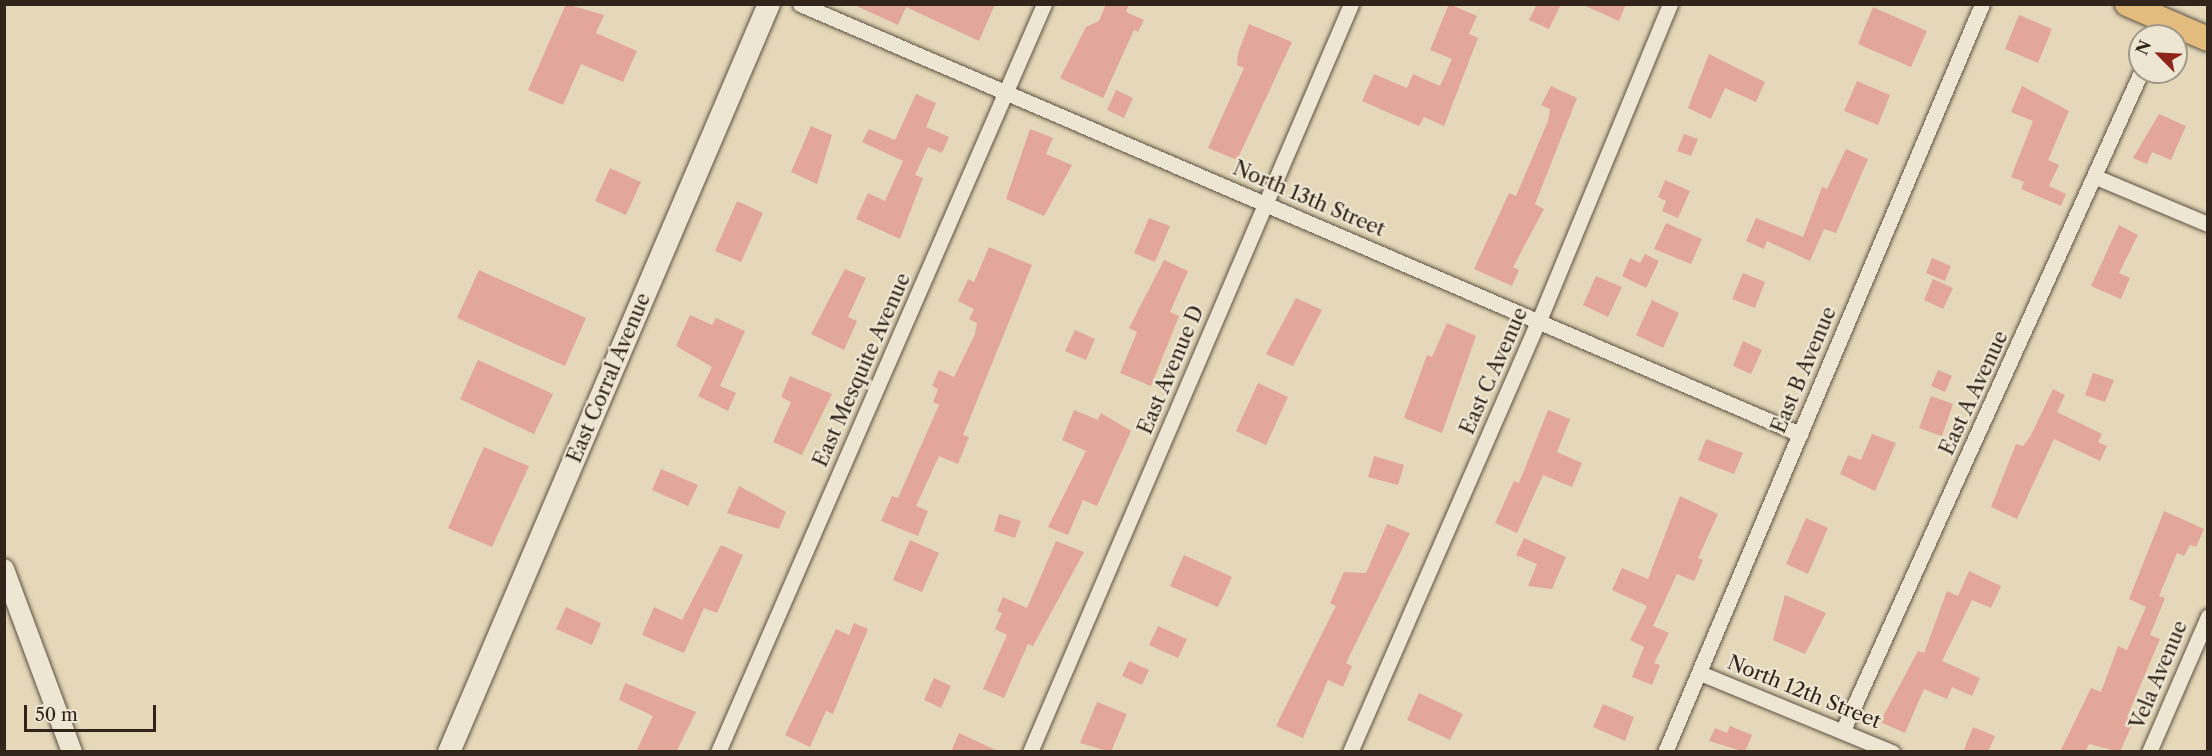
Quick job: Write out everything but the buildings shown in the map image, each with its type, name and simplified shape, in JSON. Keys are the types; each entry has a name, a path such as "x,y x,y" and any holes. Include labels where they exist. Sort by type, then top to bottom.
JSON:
{"main road":[{"name":"East Corral Avenue","path":"449,752 769,4"},
{"path":"2127,4 2154,24"},
{"path":"2188,34 2208,39"}],"street":[{"name":"North 13th Street","path":"800,4 1006,94 1540,318 1800,434"},
{"name":"East Mesquite Avenue","path":"718,752 1044,4"},
{"name":"East Avenue D","path":"1030,752 1351,4"},
{"name":"East C Avenue","path":"1350,752 1540,318 1670,4"},
{"name":"East B Avenue","path":"1665,752 1982,4"},
{"name":"East A Avenue","path":"1843,730 2096,177 2136,84"},
{"path":"2096,177 2208,224"},
{"path":"4,570 72,752"},
{"name":"Vela Avenue","path":"2149,752 2208,616"},
{"name":"North 12th Street","path":"1700,673 1892,752"}]}
